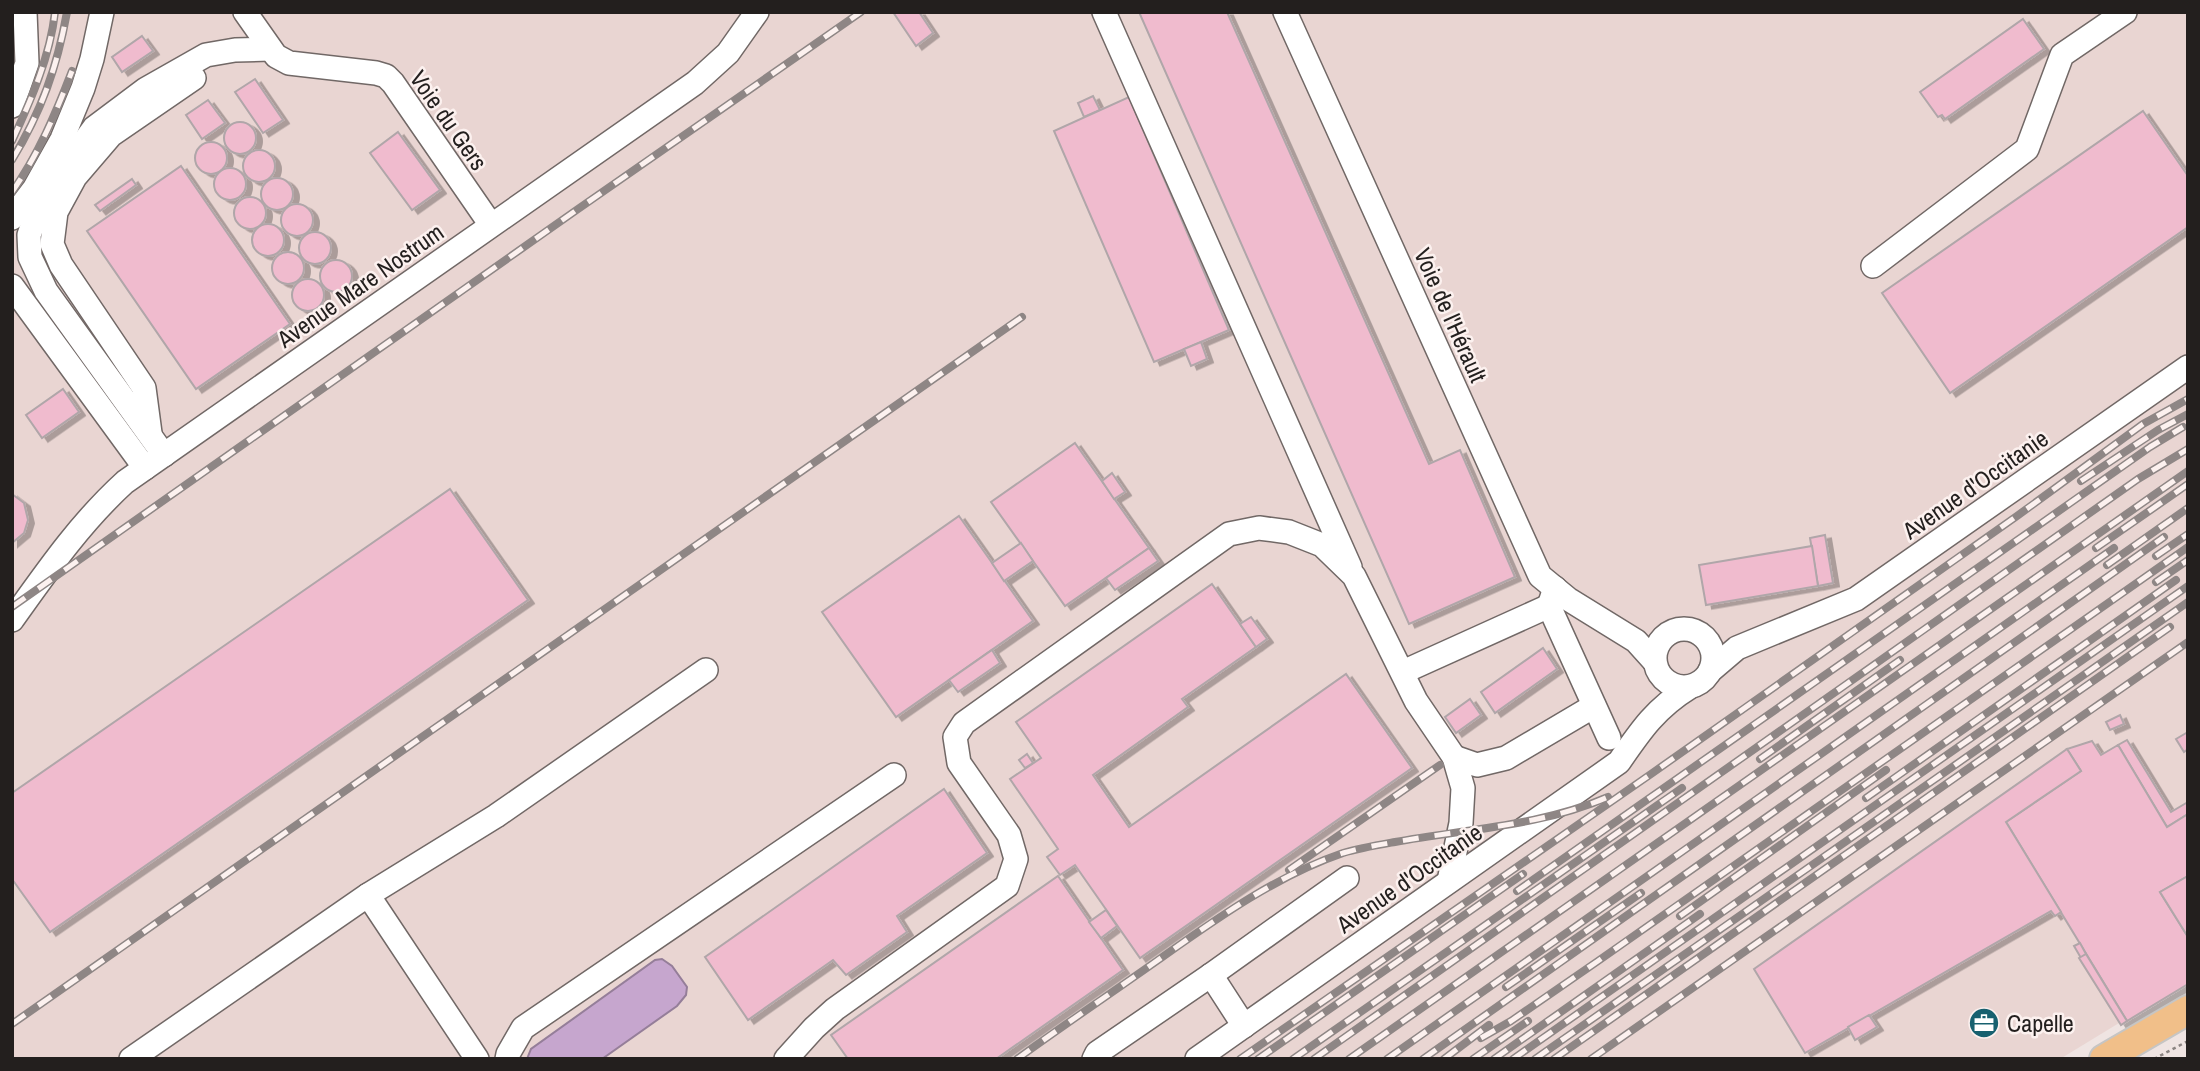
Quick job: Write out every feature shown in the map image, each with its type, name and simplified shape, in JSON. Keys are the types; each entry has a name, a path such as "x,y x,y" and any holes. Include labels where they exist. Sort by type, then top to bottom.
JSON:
{"main road":[{"path":"2104,1059 2188,1010"},
{"path":"2139,1059 2188,1031"}],"street":[{"path":"12,106 27,63 25,12"},
{"path":"12,218 34,189 62,139 83,88 102,12"},
{"name":"Voie du Gers","path":"245,12 276,56 289,63 386,76 491,225"},
{"name":"Avenue Mare Nostrum","path":"12,620 99,505 153,453 491,225 695,83 728,53 757,12"},
{"path":"1104,12 1354,576 1416,701 1454,757 1463,788 1461,823 1449,881"},
{"name":"Voie de l'Hérault","path":"1285,12 1540,576 1552,597 1568,599 1636,640 1655,663"},
{"path":"1873,266 2026,149 2062,55 2125,12"},
{"name":"Voie du Gers","path":"153,453 144,388 61,265 52,244 56,212 75,177 111,135 178,79 235,50 270,49"},
{"path":"12,286 153,453"},
{"name":"Avenue d'Occitanie","path":"1197,1059 1619,762 1641,730 1668,700 1702,682 1710,671 1737,648 1856,599 2188,368"},
{"path":"786,1059 835,1009 1007,886 1016,859 1009,835 959,763 955,737 964,723 1229,534 1259,528 1289,531 1322,545 1354,576"},
{"path":"1403,672 1552,597 1609,738"},
{"path":"1596,616 1639,627 1675,630"},
{"name":"Avenue d'Occitanie","path":"1641,730 1652,695 1656,648 1664,637 1675,630 1688,629 1699,633 1733,634 1783,628"},
{"path":"1699,633 1709,643 1713,657 1710,671"},
{"path":"1655,663 1662,679 1675,687 1690,687"},
{"path":"131,1059 368,895 496,816 706,670"},
{"path":"1454,757 1477,765 1506,758 1594,706"},
{"path":"507,1059 523,1028 894,775"},
{"path":"1094,1059 1097,1053 1347,878"},
{"path":"368,895 477,1059"},
{"path":"1212,975 1244,1026"}],"path":[{"path":"2154,1059 2188,1041"}],"shaded area":[{"path":"12,12 2188,12 2188,981 2060,1059 12,1059"},
{"path":"662,959 672,966 687,987 686,995 677,1006 602,1059 527,1059 531,1049 655,960"}],"building":[{"path":"893,12 919,12 933,33 916,46"},
{"path":"1139,12 1227,12 1429,464 1460,450 1515,577 1409,624"},
{"path":"2023,19 2044,49 1945,119 1942,115 1938,117 1920,92"},
{"path":"142,36 153,51 122,72 112,57"},
{"path":"255,79 283,120 263,133 235,92"},
{"path":"1093,96 1100,110 1084,117 1078,103"},
{"path":"1129,97 1229,330 1154,362 1054,131"},
{"path":"208,100 225,123 202,139 186,115"},
{"path":"2143,111 2188,176 2188,227 1950,393 1882,293"},
{"path":"240,122 252,126 256,138 252,150 240,154 228,150 224,138 228,126"},
{"path":"398,132 440,190 412,210 370,153"},
{"path":"211,142 223,146 227,158 223,170 211,174 199,170 195,158 199,146"},
{"path":"259,150 271,154 275,166 271,178 259,182 247,178 243,166 247,154"},
{"path":"181,166 290,324 196,389 87,231"},
{"path":"230,168 242,172 246,184 242,196 230,200 218,196 214,184 218,172"},
{"path":"277,178 289,182 293,194 289,206 277,210 265,206 261,194 265,182"},
{"path":"132,179 136,185 100,211 95,205"},
{"path":"250,197 261,202 266,213 261,224 250,229 239,224 234,213 239,202"},
{"path":"297,204 309,208 313,220 309,232 297,236 285,232 281,220 285,208"},
{"path":"268,224 280,228 284,240 280,252 268,256 256,252 252,240 256,228"},
{"path":"315,232 327,236 331,248 327,260 315,264 303,260 299,248 303,236"},
{"path":"288,252 299,257 304,268 299,279 288,284 277,279 272,268 277,257"},
{"path":"336,260 348,264 352,276 348,288 336,292 324,288 320,276 324,264"},
{"path":"308,279 320,283 324,295 320,307 308,311 296,307 292,295 296,283"},
{"path":"1201,342 1207,359 1191,366 1184,349"},
{"path":"63,389 79,412 42,438 26,415"},
{"path":"1075,443 1149,548 1065,606 991,502"},
{"path":"1112,473 1125,492 1114,499 1102,481"},
{"path":"450,489 528,600 50,932 12,879 12,793"},
{"path":"12,494 24,503 28,520 24,533 12,543"},
{"path":"959,516 1033,621 896,717 822,612"},
{"path":"1825,535 1833,583 1818,586 1810,538"},
{"path":"1021,543 1033,561 1004,581 992,563"},
{"path":"1812,546 1818,586 1706,605 1699,565"},
{"path":"1149,548 1158,561 1115,590 1106,578"},
{"path":"1212,584 1256,647 1182,699 1188,707 1093,775 1129,827 1346,674 1412,768 1140,958 1075,865 1060,875 1047,857 1058,849 1010,779 1041,758 1016,722"},
{"path":"1251,617 1267,639 1256,647 1240,624"},
{"path":"1543,648 1557,669 1495,713 1481,692"},
{"path":"992,650 1000,663 958,692 949,680"},
{"path":"1470,699 1481,715 1456,733 1445,717"},
{"path":"2120,715 2124,724 2110,730 2106,722"},
{"path":"2188,732 2188,749 2184,752 2176,739"},
{"path":"2127,740 2171,812 2188,802 2188,814 2167,827 2118,745"},
{"path":"2092,741 2101,755 2118,745 2167,827 2188,814 2188,876 2160,892 2188,937 2188,984 2127,1021 2006,822 2081,771 2067,749"},
{"path":"2067,749 2081,771 2006,822 2061,912 2055,916 2051,911 1805,1053 1754,969"},
{"path":"1027,754 1033,763 1025,768 1019,760"},
{"path":"944,789 987,853 897,916 907,932 846,975 833,960 748,1020 705,957"},
{"path":"1058,876 1123,970 996,1059 848,1059 831,1035"},
{"path":"2188,876 2188,937 2160,892"},
{"path":"1106,910 1117,926 1101,938 1089,922"},
{"path":"2080,943 2086,954 2081,958 2074,946"},
{"path":"2086,954 2127,1021 2121,1025 2079,958"},
{"path":"1869,1015 1877,1027 1855,1040 1848,1027"}],"railway":[{"path":"12,141 44,62 55,12"},
{"path":"12,160 47,89 67,12"},
{"path":"12,607 861,12"},
{"path":"12,192 46,133 72,71"},
{"path":"12,1024 1022,317"},
{"path":"1240,1059 1651,774 2143,424 2188,399"},
{"path":"2081,481 2158,430 2188,414"},
{"path":"1517,891 2150,447 2183,427"},
{"path":"1314,1059 2138,479 2188,449"},
{"path":"1349,1059 2188,471"},
{"path":"2096,548 2188,484"},
{"path":"2107,565 2188,508"},
{"path":"2156,556 2188,534"},
{"path":"1423,1059 2164,537"},
{"path":"1481,1038 1511,1021 1598,961 2188,547"},
{"path":"1387,1059 2114,548"},
{"path":"2156,582 2188,560"},
{"path":"1866,798 2176,580"},
{"path":"1513,1059 2188,586"},
{"path":"1535,1059 2188,602"},
{"path":"1554,1059 2170,627"},
{"path":"1591,1059 2188,642"},
{"path":"1760,759 1900,660"},
{"path":"1289,870 1440,765"},
{"path":"1680,916 1886,770"},
{"path":"1293,1059 1682,788"},
{"path":"1017,1059 1220,917 1317,863 1369,847 1530,821 1583,807 1608,797"},
{"path":"1258,1059 1523,874"},
{"path":"1506,987 1641,893"},
{"path":"1494,1059 1700,914"},
{"path":"1473,1059 1528,1021"},
{"path":"1444,1059 1489,1025"}],"place":[{"name":"Capelle","path":"1984,1023"}]}
